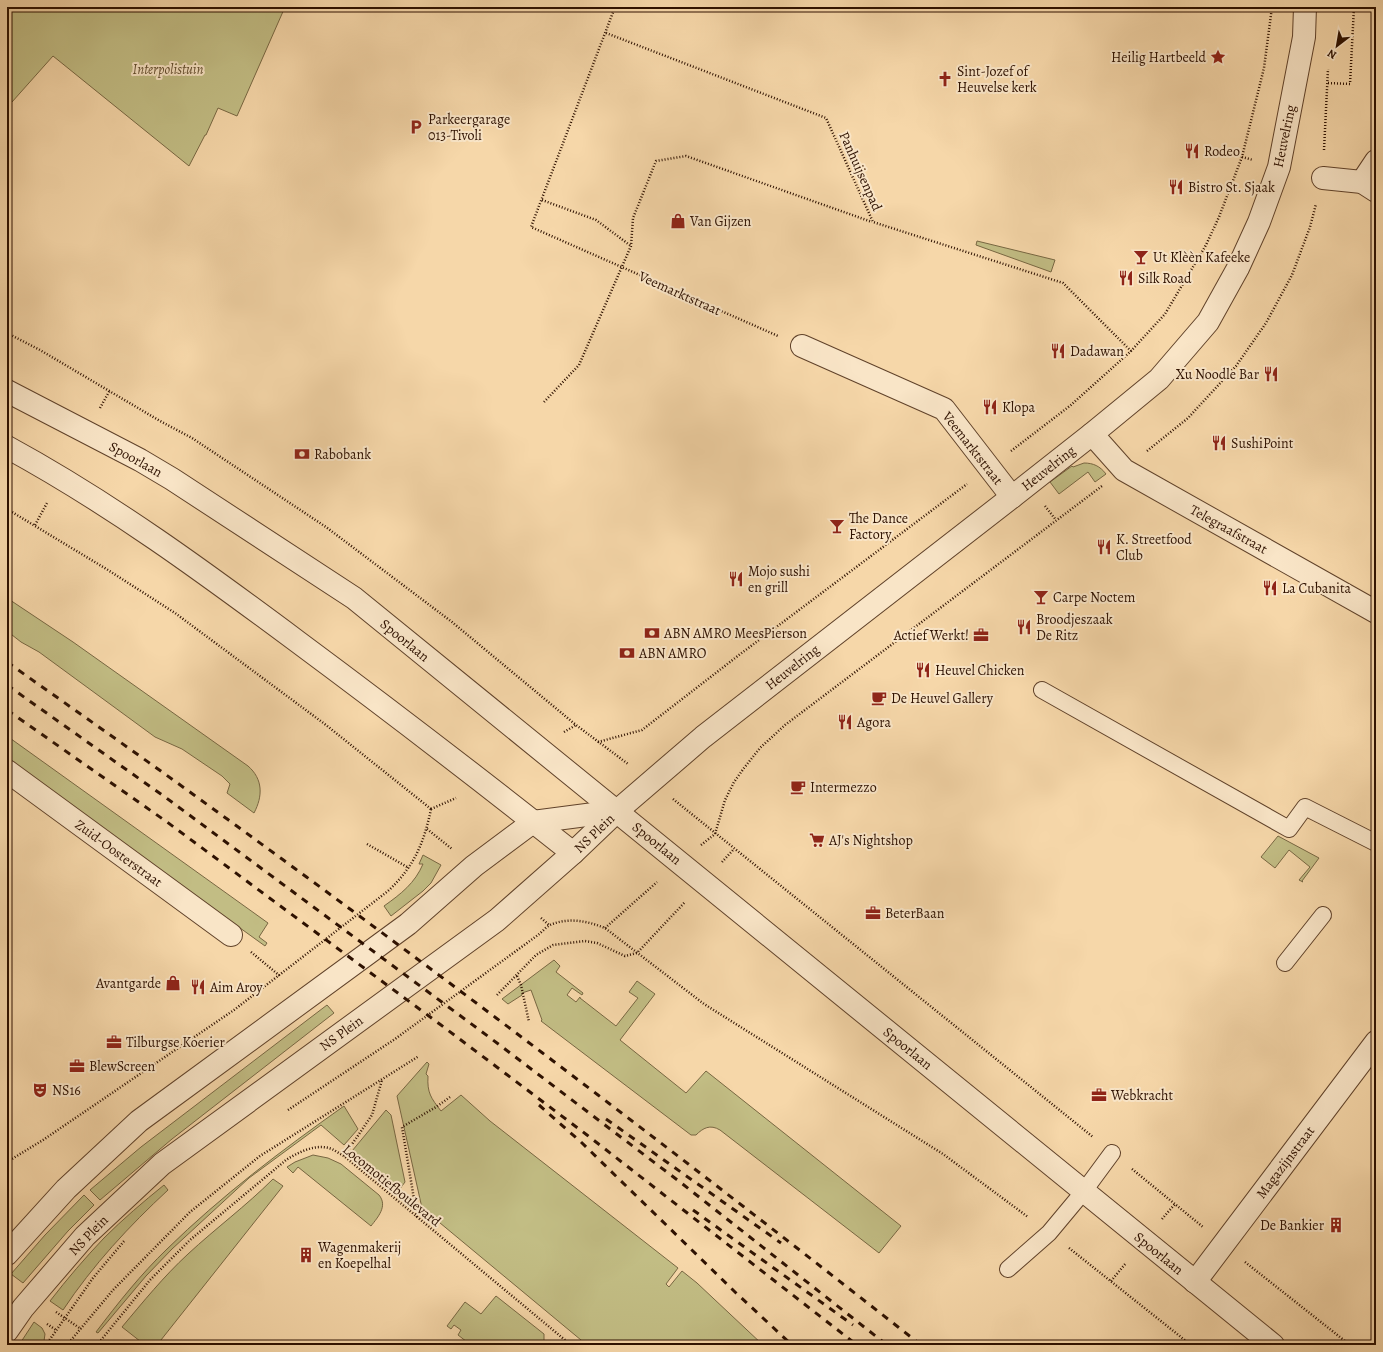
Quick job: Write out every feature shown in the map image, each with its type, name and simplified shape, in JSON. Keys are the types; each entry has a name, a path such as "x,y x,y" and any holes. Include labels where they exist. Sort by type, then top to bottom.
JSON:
{"street":[{"name":"Heuvelring","path":"617,811 703,737 1092,434 1159,379 1185,349 1208,322 1238,268 1258,222 1279,167 1304,37 1305,7"},
{"path":"1323,178 1369,186 1376,161"},
{"name":"Veemarktstraat","path":"802,346 944,409 1012,497"},
{"name":"Spoorlaan","path":"7,391 140,460 172,479 354,598 1273,1345"},
{"name":"Telegraafstraat","path":"1092,434 1124,470 1376,612"},
{"path":"7,447 62,478 145,530 246,602 572,853"},
{"name":"Zuid-Oosterstraat","path":"7,771 231,935"},
{"name":"NS Plein","path":"7,1254 66,1189 139,1120 408,924 474,866 533,822 617,811"},
{"name":"NS Plein","path":"7,1331 28,1302 85,1236 162,1164 497,920 617,811"},
{"name":"Magazijnstraat","path":"1195,1282 1222,1244 1376,1042"}],"lane":[{"path":"1042,690 1288,829 1305,807 1376,843"},
{"path":"1285,963 1323,915"},
{"path":"1008,1269 1049,1233 1084,1191 1112,1153"}],"path":[{"name":"Veemarktstraat","path":"615,7 531,228 802,346"},
{"path":"7,333 40,350 160,421 192,438 326,527 452,622 597,742 642,730 739,655 1071,405 1131,351 1165,314 1206,245 1242,157 1264,68 1272,7"},
{"path":"1328,83 1350,84 1354,7"},
{"name":"Panhuijsenpad","path":"606,33 826,118 873,222 1063,283 1131,351"},
{"path":"1328,68 1323,178 1310,227 1292,275 1266,323 1236,366 1188,418 1124,470 785,725 760,748 734,782 725,800 715,834 1112,1153 1222,1244 1350,1345"},
{"path":"544,402 579,365 623,268 631,246 634,218 656,161 686,156 873,222"},
{"path":"542,200 596,220 631,246"},
{"path":"7,509 108,570 175,613 326,725 431,810 427,829 418,852 409,868 388,891 280,976 234,1010 43,1140 7,1162"},
{"path":"367,844 409,868"},
{"path":"497,995 536,955 553,945 585,941 597,943 625,956 637,953 734,849"},
{"path":"284,1112 395,1039 538,935 549,925 572,920 587,921 605,928 704,1004 943,1154 1049,1233 1191,1345"},
{"path":"231,935 280,976"},
{"path":"517,976 529,1022"},
{"path":"68,1345 113,1290 190,1212 260,1156 419,1056"},
{"path":"344,1156 372,1115 382,1080"},
{"path":"417,1218 402,1127 450,1097"},
{"name":"Locomotiefboulevard","path":"97,1345 150,1280 190,1240 286,1160 309,1148 332,1149 344,1156 571,1345"},
{"path":"46,1345 94,1278 127,1237"}],"green space":[{"name":"Interpolistuin","path":"7,7 285,7 237,116 218,108 206,135 189,166 53,56 12,102 7,98"},
{"path":"977,241 1055,260 1051,272 976,245"},
{"path":"1084,463 1096,466 1106,474 1095,482 1088,472 1059,494 1050,482 1072,466 1073,467"},
{"path":"7,598 73,642 248,766 257,776 260,788 259,800 254,813 227,793 230,784 222,776 182,749 155,737 39,652 21,642 7,631"},
{"path":"7,736 268,923 259,937 267,943 265,946 7,760"},
{"path":"1278,836 1319,858 1302,881 1303,882 1299,880 1310,867 1289,850 1275,868 1261,857"},
{"path":"423,855 441,865 431,883 391,916 384,906 402,892 416,877 423,864 419,864"},
{"path":"554,960 560,966 556,972 583,993 582,995 572,988 567,995 576,1002 580,997 616,1026 638,998 629,992 637,981 655,994 620,1040 686,1093 706,1071 901,1226 879,1253 720,1130 710,1127 701,1130 696,1135 691,1135 541,1021 542,1020 531,990 522,993 522,995 508,1004 502,999"},
{"path":"327,1005 334,1013 172,1139 100,1200 90,1190 141,1147"},
{"path":"427,1062 429,1064 426,1074 428,1076 429,1091 432,1099 441,1111 461,1095 490,1121 678,1268 666,1284 669,1287 682,1271 697,1283 763,1345 587,1345 422,1208 397,1096"},
{"path":"344,1106 358,1129 344,1145 321,1125 249,1178 172,1249 146,1276 98,1333 96,1332 139,1279 188,1229 252,1174"},
{"path":"386,1110 391,1115 405,1182 399,1190 352,1151"},
{"path":"313,1155 328,1158 341,1164 379,1195 383,1203 381,1211 371,1226 298,1167 293,1173 287,1167"},
{"path":"273,1179 283,1186 157,1345 145,1345 122,1327 179,1262"},
{"path":"164,1185 168,1190 112,1247 87,1277 63,1310 50,1301 104,1238 118,1224"},
{"path":"84,1195 94,1205 68,1231 23,1283 11,1274 45,1235"},
{"path":"496,1296 544,1334 544,1340 540,1345 471,1345 458,1335 461,1330 454,1325 451,1329 447,1326 465,1302 481,1314"},
{"path":"34,1322 42,1328 45,1334 44,1341 41,1345 19,1345"}],"railway":[{"path":"7,662 194,795 469,998 651,1135 921,1345"},
{"path":"7,685 165,797 493,1040 680,1182 887,1345"},
{"path":"7,710 167,822 441,1025 587,1135 857,1345"},
{"path":"539,1105 581,1142 735,1292 792,1345"},
{"path":"606,1119 781,1243"},
{"path":"693,1210 853,1325"}],"place":[{"name":"Heilig Hartbeeld","path":"1218,57"},
{"name":"Sint-Jozef of Heuvelse kerk","path":"945,79"},
{"name":"Parkeergarage 013-Tivoli","path":"416,127"},
{"name":"Rodeo","path":"1192,151"},
{"name":"Bistro St. Sjaak","path":"1176,187"},
{"name":"Van Gijzen","path":"678,221"},
{"name":"Ut Klèèn Kafeeke","path":"1141,257"},
{"name":"Silk Road","path":"1126,278"},
{"name":"Dadawan","path":"1058,351"},
{"name":"Xu Noodle Bar","path":"1271,374"},
{"name":"Klopa","path":"990,407"},
{"name":"SushiPoint","path":"1219,443"},
{"name":"Rabobank","path":"302,454"},
{"name":"The Dance Factory","path":"837,526"},
{"name":"K. Streetfood Club","path":"1104,547"},
{"name":"Mojo sushi en grill","path":"736,579"},
{"name":"La Cubanita","path":"1270,588"},
{"name":"Carpe Noctem","path":"1041,597"},
{"name":"Broodjeszaak De Ritz","path":"1024,627"},
{"name":"ABN AMRO MeesPierson","path":"652,633"},
{"name":"Actief Werkt!","path":"981,635"},
{"name":"ABN AMRO","path":"627,653"},
{"name":"Heuvel Chicken","path":"923,670"},
{"name":"De Heuvel Gallery","path":"879,698"},
{"name":"Agora","path":"845,722"},
{"name":"Intermezzo","path":"798,787"},
{"name":"AJ's Nightshop","path":"817,840"},
{"name":"BeterBaan","path":"873,913"},
{"name":"Avantgarde","path":"173,983"},
{"name":"Aim Aroy","path":"198,987"},
{"name":"Tilburgse Koerier","path":"114,1042"},
{"name":"BlewScreen","path":"77,1066"},
{"name":"NS16","path":"40,1090"},
{"name":"Webkracht","path":"1099,1095"},
{"name":"De Bankier","path":"1336,1225"},
{"name":"Wagenmakerij en Koepelhal","path":"306,1255"}]}
